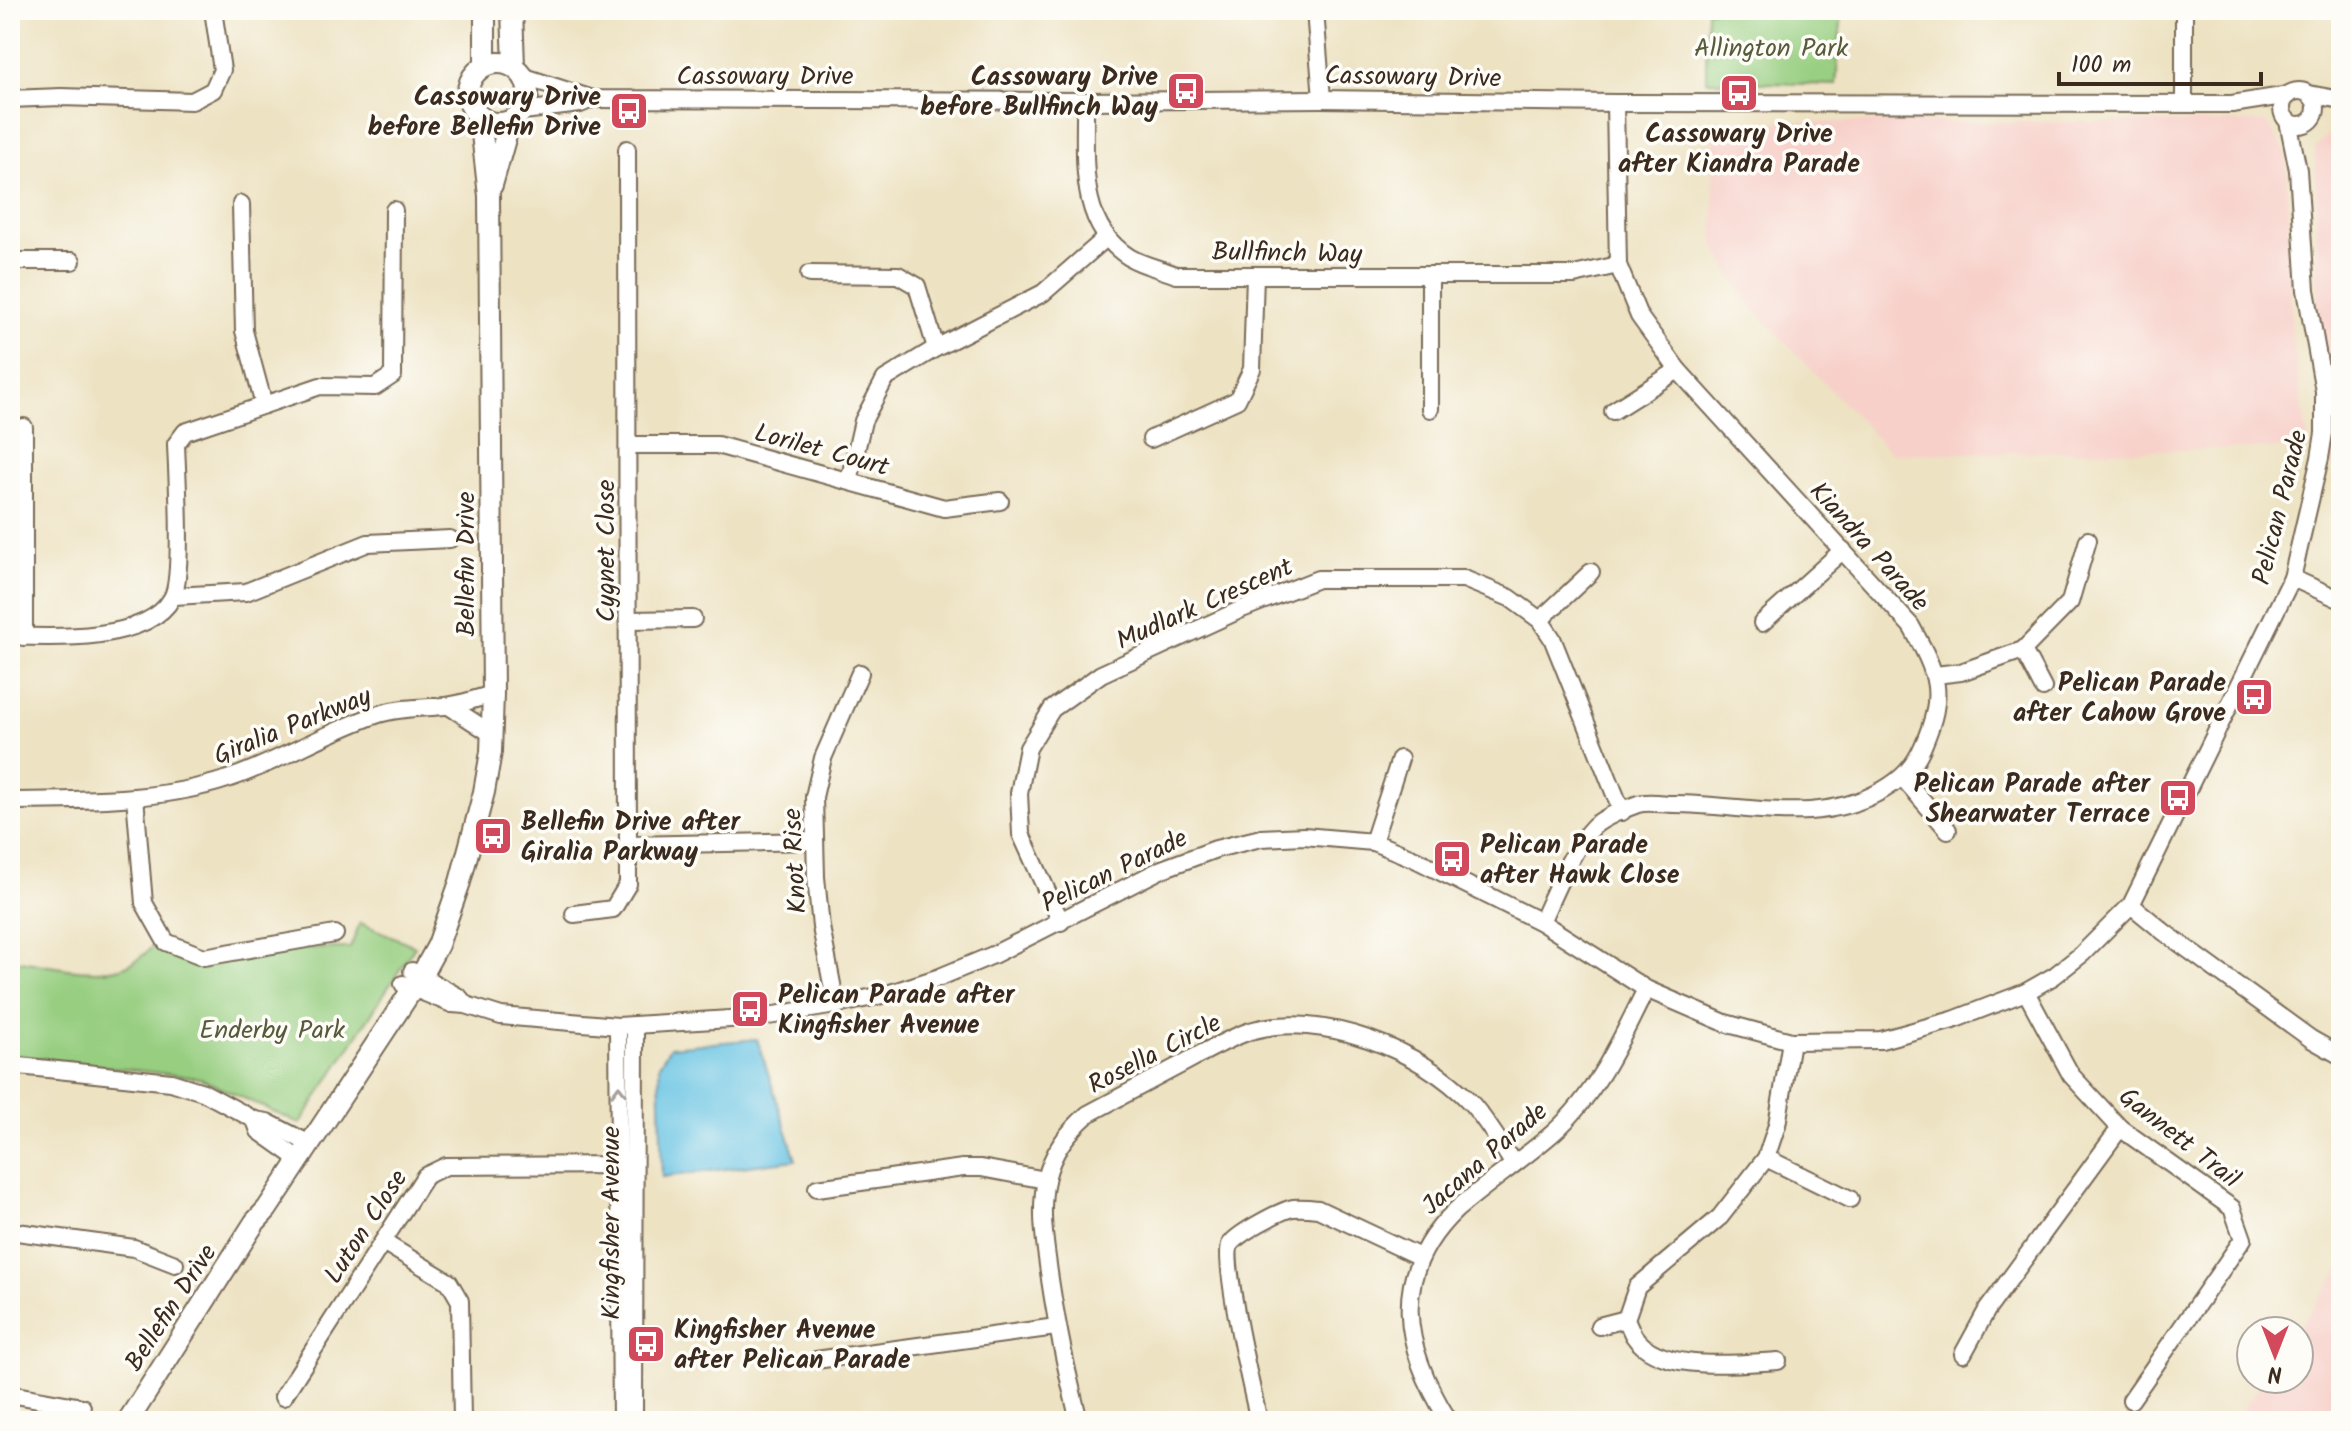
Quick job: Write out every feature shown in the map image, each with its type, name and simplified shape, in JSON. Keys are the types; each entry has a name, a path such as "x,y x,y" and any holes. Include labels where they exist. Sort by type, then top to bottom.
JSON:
{"main road":[{"path":"485,10 485,65"},
{"path":"512,10 520,72 529,95 516,116 497,123 473,111 468,98 468,85 474,73 485,65 505,63 520,72"},
{"name":"Bellefin Drive","path":"128,1421 255,1222 267,1209 299,1149 438,945 460,882 484,792 492,734 489,196 480,116"},
{"name":"Bellefin Drive","path":"489,196 516,116"}],"street":[{"path":"10,99 61,97 192,101 213,90 222,70 213,10"},
{"path":"1315,10 1322,99"},
{"path":"2184,10 2184,102"},
{"name":"Cassowary Drive","path":"520,72 593,99"},
{"path":"2341,100 2299,91 2289,95 2282,105 2286,119 2297,126 2341,109"},
{"path":"2309,94 2317,105 2316,114 2310,122"},
{"name":"Cassowary Drive","path":"516,116 593,99 2232,104 2289,95"},
{"name":"Bullfinch Way","path":"1085,101 1087,198 1106,238 1130,258 1176,275 1574,275 1618,265"},
{"name":"Kiandra Parade","path":"1541,922 1569,864 1595,825 1639,804 1700,804 1765,812 1813,812 1862,802 1903,778 1921,752 1935,717 1935,675 1911,626 1678,370 1639,316 1618,265 1615,103"},
{"name":"Cassowary Drive","path":"2232,104 2286,119"},
{"name":"Pelican Parade","path":"412,980 459,997 466,1005 501,1016 627,1026 762,1017 887,994 940,977 1061,922 1162,869 1216,849 1261,838 1304,836 1373,842 1457,878 1541,922 1646,989 1725,1023 1791,1041 1881,1040 1953,1020 2026,992 2054,976 2082,954 2131,905 2292,578 2320,458 2324,391 2306,290 2298,170 2286,119"},
{"name":"Pelican Parade","path":"2298,170 2310,122"},
{"name":"Cygnet Close","path":"574,914 613,909 628,884 627,149"},
{"path":"241,204 244,331 264,405"},
{"path":"24,427 17,636 71,638 140,624 165,610 174,596 178,569 176,444 185,432 320,386 375,387 393,375 394,210"},
{"path":"849,481 863,421 885,379 936,348 1043,293 1106,238"},
{"path":"10,261 72,261"},
{"path":"809,274 898,275 917,286 936,348"},
{"path":"1151,439 1237,400 1252,369 1255,275"},
{"path":"1430,277 1430,409"},
{"path":"1613,411 1678,370"},
{"name":"Lorilet Court","path":"629,445 717,445 944,508 1000,501"},
{"path":"174,596 246,592 368,543 450,539"},
{"path":"1935,675 1961,672 2023,650 2070,602 2088,540"},
{"path":"1762,623 1843,550"},
{"path":"1540,620 1591,572"},
{"path":"2292,578 2341,600"},
{"name":"Mudlark Crescent","path":"1061,922 1021,834 1019,793 1028,748 1052,709 1101,674 1242,609 1318,579 1464,579 1510,598 1540,620 1552,638 1622,812"},
{"path":"629,620 693,619"},
{"path":"2023,650 2043,688"},
{"name":"Knot Rise","path":"836,1005 821,927 814,797 823,758 860,673"},
{"name":"Giralia Parkway","path":"10,801 103,800 205,785 238,776 377,714 405,708 449,706 493,694"},
{"path":"449,706 492,734"},
{"path":"1373,842 1400,759"},
{"path":"1903,778 1948,830"},
{"path":"135,797 144,903 166,942 204,957 335,934"},
{"path":"628,845 815,841"},
{"path":"2131,905 2262,1004 2341,1056"},
{"name":"Jacana Parade","path":"1449,1421 1425,1380 1411,1336 1409,1307 1420,1257 1441,1224 1554,1132 1589,1091 1619,1045 1646,989"},
{"name":"Gannett Trail","path":"2026,992 2071,1075 2120,1128 2232,1208 2243,1239 2131,1400"},
{"name":"Rosella Circle","path":"1079,1421 1056,1327 1043,1209 1046,1180 1061,1142 1088,1114 1228,1039 1290,1024 1333,1028 1372,1041 1443,1078 1472,1104 1513,1163"},
{"name":"Kingfisher Avenue","path":"621,1421 627,1026"},
{"path":"1778,1361 1700,1364 1662,1357 1636,1339 1626,1319 1637,1287 1720,1217 1766,1158 1777,1125 1791,1041"},
{"path":"10,1065 171,1082 203,1092 255,1120 259,1131 299,1149"},
{"path":"1963,1354 1987,1310 2120,1128"},
{"path":"1766,1158 1850,1199"},
{"name":"Kingfisher Avenue","path":"627,1165 634,1421"},
{"name":"Luton Close","path":"283,1397 425,1176 446,1166 627,1165"},
{"path":"817,1188 963,1168 981,1168 1046,1180"},
{"path":"1259,1421 1229,1268 1230,1245 1236,1237 1285,1210 1318,1209 1420,1257"},
{"path":"10,1231 134,1248 175,1264"},
{"path":"383,1242 449,1282 460,1301 462,1421"},
{"path":"1599,1326 1626,1319"},
{"path":"816,1360 1056,1327"},
{"path":"10,1394 82,1407"}],"shaded area":[{"path":"1713,122 2266,122 2286,152 2292,336 2309,448 1892,454 1749,304 1714,245"},
{"path":"2341,122 2341,470 2320,458 2315,148"},
{"path":"2341,1268 2341,1421 2234,1421 2253,1395 2315,1395 2315,1315 2308,1315"}],"green space":[{"name":"Allington Park","path":"1707,10 1838,10 1841,23 1836,85 1706,81"},
{"name":"Enderby Park","path":"360,923 415,946 300,1124 200,1078 10,1055 10,951 19,961 88,971 126,966 156,943 181,960 243,960 276,949 350,948"}],"water":[{"path":"757,1039 796,1160 662,1177 659,1065 670,1047"}],"place":[{"name":"Cassowary Drive before Bullfinch Way","path":"1186,91"},
{"name":"Cassowary Drive after Kiandra Parade","path":"1739,93"},
{"name":"Cassowary Drive before Bellefin Drive","path":"629,111"},
{"name":"Pelican Parade after Cahow Grove","path":"2254,697"},
{"name":"Pelican Parade after Shearwater Terrace","path":"2178,798"},
{"name":"Bellefin Drive after Giralia Parkway","path":"493,836"},
{"name":"Pelican Parade after Hawk Close","path":"1452,859"},
{"name":"Pelican Parade after Kingfisher Avenue","path":"750,1009"},
{"name":"Kingfisher Avenue after Pelican Parade","path":"646,1344"}]}
